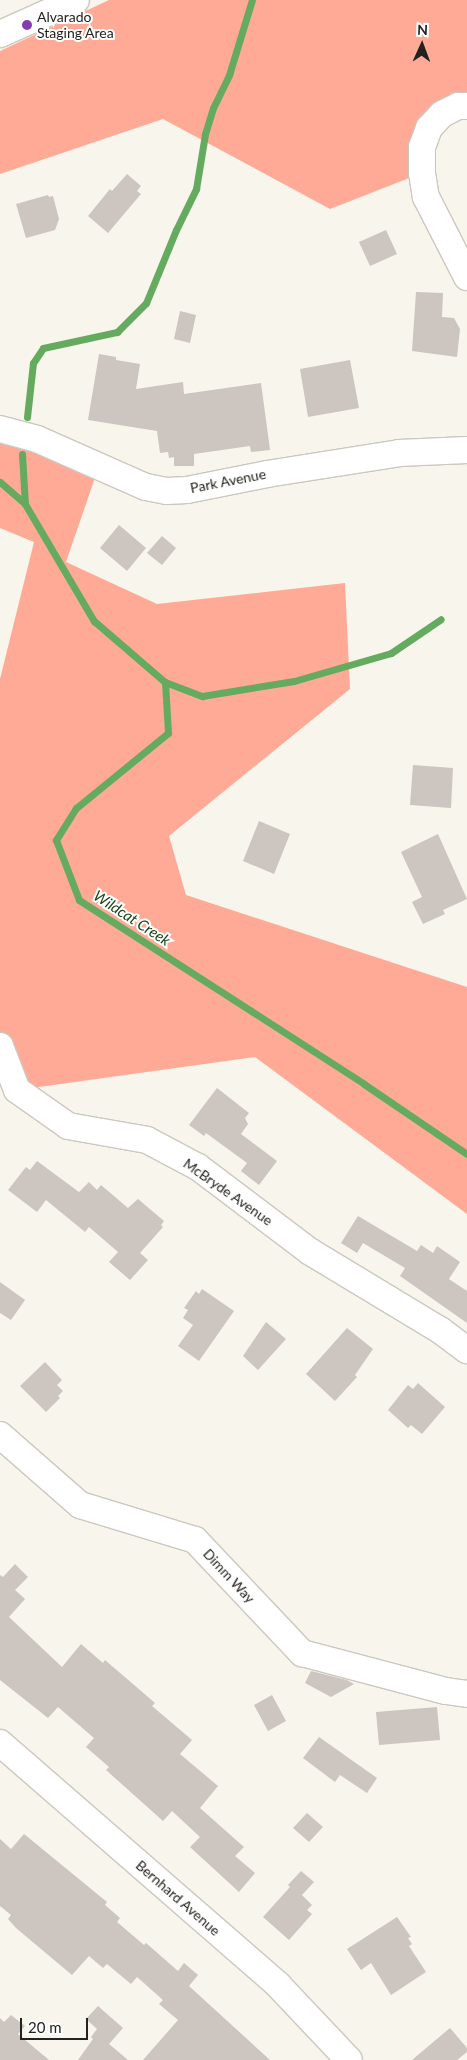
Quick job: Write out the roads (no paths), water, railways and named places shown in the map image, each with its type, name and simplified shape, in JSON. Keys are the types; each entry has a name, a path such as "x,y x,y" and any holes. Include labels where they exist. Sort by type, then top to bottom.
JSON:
{"street":[{"path":"0,34 76,0"},
{"path":"467,106 458,106 442,114 429,128 422,147 422,173 426,197 467,278"},
{"name":"Park Avenue","path":"0,429 37,439 146,487 167,491 187,490 267,474 399,453 467,450"},
{"name":"McBryde Avenue","path":"0,1046 17,1090 68,1126 147,1140 198,1167 309,1251 440,1330 467,1350"},
{"name":"Dimm Way","path":"0,1435 80,1505 195,1540 302,1653 446,1691 467,1694"},
{"name":"Bernhard Avenue","path":"0,1743 278,1985 349,2060"}],"waterway":[{"path":"27,417 33,363 43,348 117,332 146,303 176,230 196,189 205,134 213,108 229,75 252,0"},
{"path":"22,454 25,504"},
{"name":"Wildcat Creek","path":"0,482 25,504 94,621 165,682 168,733 76,808 56,840 79,900 364,1084 467,1154"},
{"path":"165,682 202,696 294,681 391,653 441,619"}],"place":[{"name":"Alvarado Staging Area","path":"27,25"}]}
